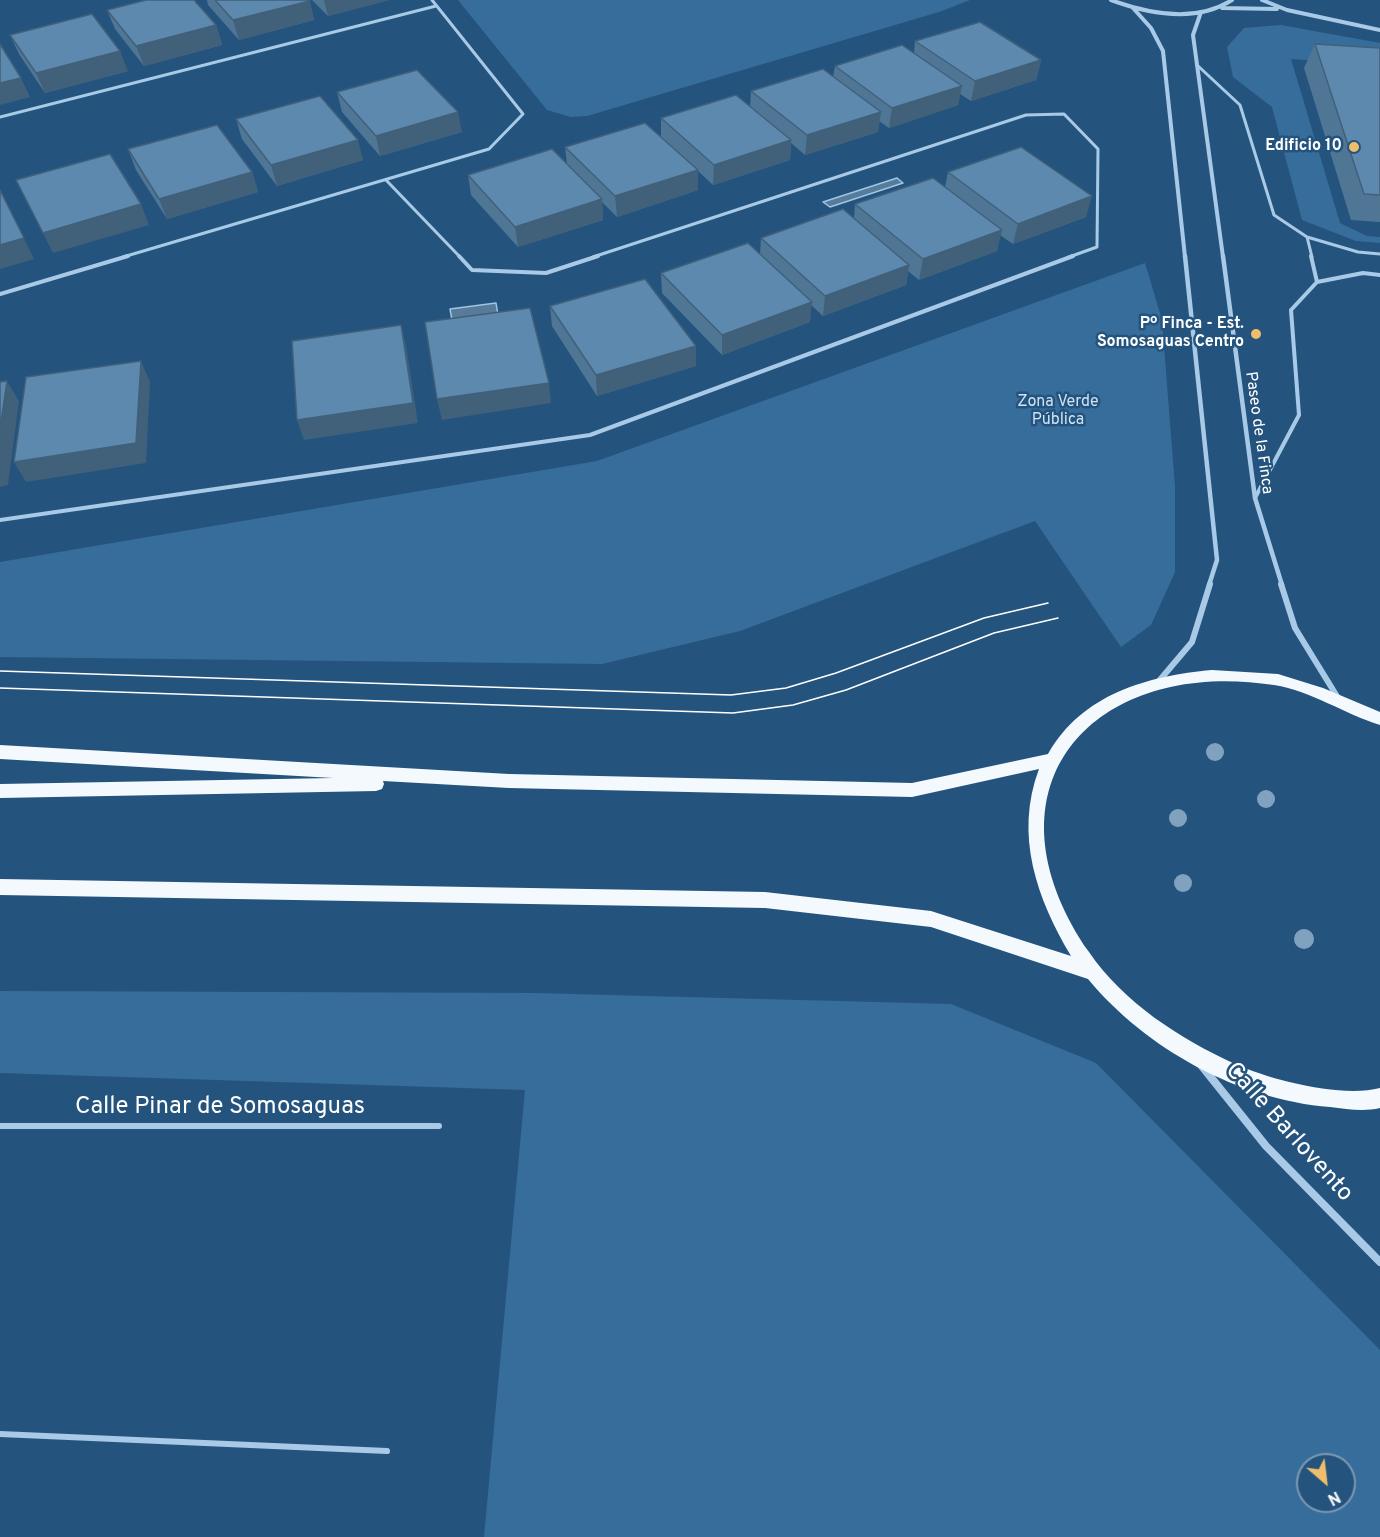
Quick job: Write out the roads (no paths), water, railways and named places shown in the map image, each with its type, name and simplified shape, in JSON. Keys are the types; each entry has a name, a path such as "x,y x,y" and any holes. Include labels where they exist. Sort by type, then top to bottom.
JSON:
{"highway":[{"path":"1380,719 1338,699 1266,679 1215,674 1159,681 1114,698 1077,725 1051,760 1037,807 1038,860 1056,916 1091,971 1137,1017 1193,1055 1280,1090 1368,1101 1380,1098"},
{"path":"0,752 509,781 912,790 1051,760"},
{"path":"0,791 509,781"},
{"path":"0,887 765,900 931,919 1091,971"}],"street":[{"path":"1111,0 1133,8 1156,12 1201,12 1255,7 1287,10 1380,30"},
{"path":"1216,9 1232,0"},
{"path":"1262,0 1287,10"},
{"path":"1133,8 1151,28 1163,51 1217,560 1192,642 1159,681"},
{"name":"Paseo de la Finca","path":"1201,12 1193,35 1255,498 1295,628 1338,699"},
{"name":"Calle Barlovento","path":"1193,1055 1266,1146 1380,1262"}],"lane":[{"path":"0,294 489,149 523,114 432,0"},
{"path":"0,117 436,6"},
{"path":"1197,65 1240,105 1274,215 1307,237 1358,252 1380,254"},
{"path":"0,520 590,435 1097,248 1098,148 1064,114 1026,115 546,273 472,270 386,180"},
{"path":"1307,237 1317,282"},
{"path":"1255,498 1299,415 1291,310 1317,282 1363,273 1380,275"},
{"name":"Calle Pinar de Somosaguas","path":"0,1125 439,1126"},
{"path":"0,1434 387,1451"}],"tram line":[{"path":"0,671 731,695 786,688 836,673 984,618 1048,603"},
{"path":"0,688 733,713 793,705 846,690 994,633 1058,618"}],"place":[{"name":"Edificio 10","path":"1354,147"},
{"name":"Pº Finca - Est. Somosaguas Centro","path":"1256,334"}],"park label":[{"name":"Zona Verde Pública","path":"1058,412"}]}
